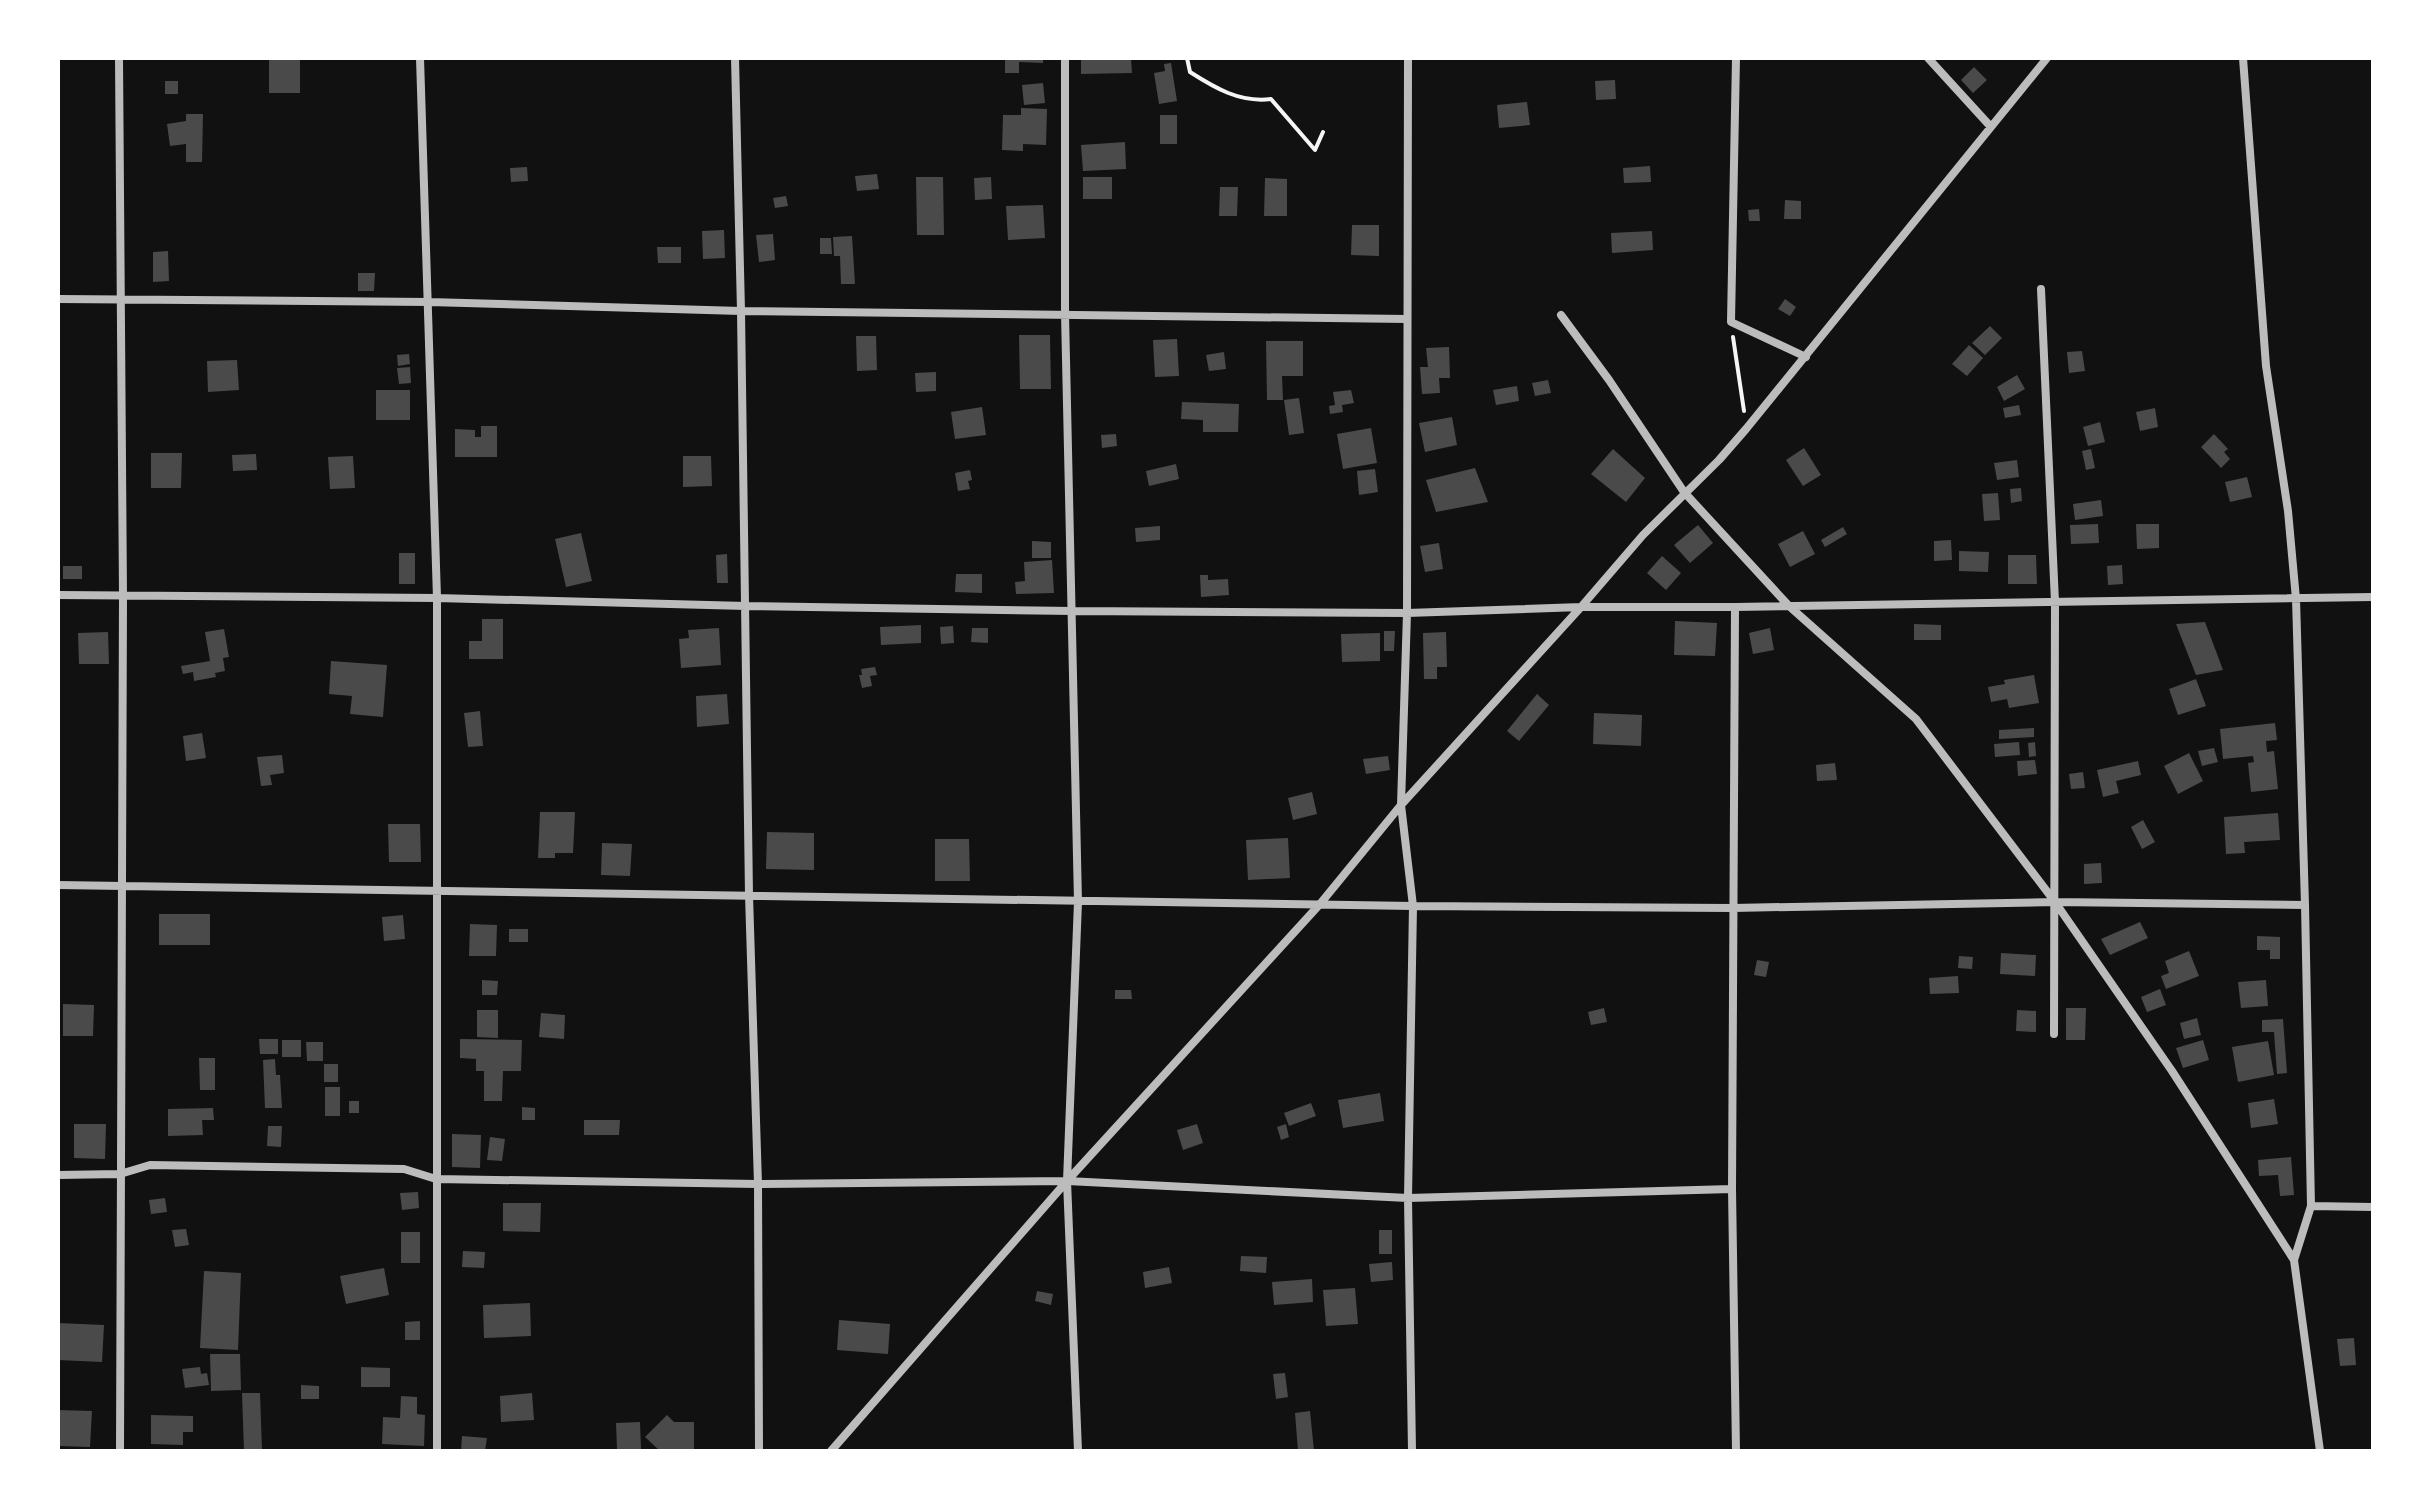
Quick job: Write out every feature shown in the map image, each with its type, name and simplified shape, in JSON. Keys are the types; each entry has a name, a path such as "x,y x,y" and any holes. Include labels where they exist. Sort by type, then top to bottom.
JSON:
{"street":[{"path":"119,58 123,596 120,1451"},
{"path":"420,58 437,598 437,1451"},
{"path":"735,58 749,895 758,1184 759,1451"},
{"path":"1065,58 1065,314 1078,902 1067,1181 1078,1451"},
{"path":"1408,58 1407,613 1401,805 1413,906 1408,1198 1412,1451"},
{"path":"1736,58 1731,322 1806,357"},
{"path":"1928,58 1991,127"},
{"path":"831,1451 1067,1181 1320,904 1401,805 1643,535 1719,460 2047,58"},
{"path":"2243,58 2266,366 2288,511 2296,599 2311,1206 2294,1260"},
{"path":"2041,289 2055,602 2054,1034"},
{"path":"58,299 429,302 741,311 1407,319"},
{"path":"1561,315 1684,492 1789,606 1916,719 2055,902 2172,1071 2294,1260 2320,1451"},
{"path":"58,595 437,598 1073,611 1407,613 1581,607 2373,597"},
{"path":"1735,607 1732,1189 1736,1451"},
{"path":"58,885 1413,906 1733,908 2055,902 2305,905"},
{"path":"58,1175 120,1174 150,1165 357,1168 404,1169 436,1179 758,1184 1067,1181 1408,1198 1732,1189"},
{"path":"2311,1206 2373,1207"}],"path":[{"path":"1187,58 1190,72 1220,91 1254,101 1271,99 1315,150 1323,132"},
{"path":"1731,322 1746,429"}],"building":[{"path":"269,58 300,58 300,93 269,93"},
{"path":"1005,58 1043,58 1043,63 1019,62 1019,73 1005,73"},
{"path":"1081,58 1131,58 1132,73 1081,74"},
{"path":"1171,63 1177,101 1159,104 1154,73 1165,71 1164,64"},
{"path":"1974,67 1987,80 1973,93 1961,80"},
{"path":"1615,80 1616,99 1596,100 1595,81"},
{"path":"165,81 178,81 178,94 165,94"},
{"path":"1043,83 1045,103 1024,105 1022,85"},
{"path":"1527,102 1530,125 1499,128 1497,105"},
{"path":"1021,108 1047,109 1046,145 1023,144 1023,151 1002,150 1003,115 1021,115"},
{"path":"186,114 203,114 202,162 186,162 186,144 170,146 167,124 186,121"},
{"path":"1160,115 1177,115 1177,144 1160,144"},
{"path":"1125,142 1126,169 1083,171 1081,145"},
{"path":"1650,166 1651,182 1624,183 1623,168"},
{"path":"527,167 528,181 511,182 510,168"},
{"path":"877,174 879,189 857,191 855,176"},
{"path":"916,177 943,177 944,235 917,235"},
{"path":"991,177 992,199 975,200 974,178"},
{"path":"1083,177 1112,177 1112,199 1083,199"},
{"path":"1265,178 1287,179 1287,216 1264,216"},
{"path":"1220,187 1238,187 1237,216 1219,216"},
{"path":"786,196 788,206 775,208 773,198"},
{"path":"1785,200 1801,201 1801,219 1784,219"},
{"path":"1043,205 1045,238 1008,240 1006,206"},
{"path":"1759,209 1760,221 1749,221 1748,210"},
{"path":"1352,225 1379,225 1379,256 1351,255"},
{"path":"724,230 725,258 703,259 702,231"},
{"path":"1652,231 1653,250 1612,253 1611,233"},
{"path":"773,234 775,260 759,262 756,235"},
{"path":"852,236 855,284 841,284 840,256 834,256 833,237"},
{"path":"820,238 831,238 832,254 820,254"},
{"path":"657,247 681,247 681,263 658,263"},
{"path":"168,251 169,281 153,282 153,252"},
{"path":"358,273 375,273 374,291 358,291"},
{"path":"1785,299 1796,307 1790,316 1778,309"},
{"path":"1990,326 2002,338 1985,355 1972,343"},
{"path":"1019,335 1050,335 1051,389 1020,389"},
{"path":"856,336 876,336 877,370 857,371"},
{"path":"1177,339 1179,376 1155,377 1153,340"},
{"path":"1266,341 1303,341 1303,376 1282,376 1283,400 1267,400"},
{"path":"1969,345 1983,358 1967,376 1952,364"},
{"path":"1449,347 1450,378 1439,378 1440,393 1422,394 1420,367 1428,367 1426,348"},
{"path":"2082,351 2085,371 2069,373 2067,352"},
{"path":"1224,352 1226,369 1209,371 1206,355"},
{"path":"409,354 410,364 398,366 397,355"},
{"path":"237,360 239,390 208,392 207,361"},
{"path":"410,367 411,383 399,384 397,368"},
{"path":"936,372 936,391 916,392 915,373"},
{"path":"2017,375 2025,389 2004,401 1997,387"},
{"path":"1548,380 1551,393 1535,396 1532,383"},
{"path":"1517,386 1519,401 1496,405 1493,390"},
{"path":"376,390 410,390 410,420 376,420"},
{"path":"1351,390 1354,403 1342,405 1343,412 1330,414 1329,406 1335,405 1333,392"},
{"path":"1299,398 1304,433 1289,435 1284,400"},
{"path":"1182,402 1239,404 1238,432 1203,432 1203,420 1181,419"},
{"path":"2019,405 2021,415 2005,418 2003,408"},
{"path":"982,407 986,435 955,439 951,412"},
{"path":"2155,408 2158,427 2140,431 2136,412"},
{"path":"1452,417 1457,445 1425,452 1419,423"},
{"path":"2100,422 2105,442 2088,446 2083,427"},
{"path":"481,426 497,426 497,457 455,457 455,429 475,430 475,437 481,437"},
{"path":"1371,428 1377,463 1343,469 1337,434"},
{"path":"1116,434 1117,446 1102,448 1101,435"},
{"path":"2214,434 2228,449 2224,452 2230,459 2221,468 2201,447"},
{"path":"1804,448 1821,475 1803,486 1786,460"},
{"path":"1613,449 1645,478 1626,502 1591,474"},
{"path":"2091,449 2095,468 2086,470 2082,451"},
{"path":"151,453 182,453 181,488 151,488"},
{"path":"256,454 257,470 233,471 232,455"},
{"path":"353,456 355,488 330,489 328,457"},
{"path":"683,456 711,456 712,486 683,487"},
{"path":"2017,460 2019,477 1997,480 1994,463"},
{"path":"1176,464 1179,479 1149,486 1146,471"},
{"path":"1475,468 1488,502 1436,512 1426,480"},
{"path":"1375,469 1378,492 1359,495 1357,471"},
{"path":"970,470 970,489 958,491 955,473"},
{"path":"2247,477 2252,497 2230,502 2225,482"},
{"path":"2021,488 2022,501 2011,503 2010,489"},
{"path":"1998,493 2000,520 1984,521 1982,494"},
{"path":"2101,500 2103,516 2075,520 2073,504"},
{"path":"2098,524 2099,543 2071,544 2070,525"},
{"path":"2136,524 2159,524 2159,548 2137,549"},
{"path":"1698,525 1713,543 1690,563 1674,545"},
{"path":"1160,526 1160,540 1136,542 1135,528"},
{"path":"1843,527 1847,534 1825,547 1821,540"},
{"path":"1803,531 1815,554 1790,567 1778,544"},
{"path":"581,533 592,581 566,587 555,539"},
{"path":"1951,540 1952,560 1934,561 1934,541"},
{"path":"1032,541 1051,542 1051,558 1032,558"},
{"path":"1439,543 1443,569 1425,572 1420,546"},
{"path":"1959,551 1989,552 1988,572 1959,571"},
{"path":"399,553 415,553 415,584 399,584"},
{"path":"727,554 728,583 717,583 716,555"},
{"path":"2008,555 2036,555 2037,584 2008,584"},
{"path":"1662,556 1681,573 1666,590 1647,573"},
{"path":"1052,560 1054,593 1016,594 1015,582 1025,581 1024,562"},
{"path":"2122,565 2123,584 2108,585 2107,566"},
{"path":"63,566 82,566 82,579 63,579"},
{"path":"956,574 982,574 982,593 955,592"},
{"path":"1200,575 1208,575 1208,580 1228,579 1229,595 1201,597"},
{"path":"482,619 503,619 503,659 469,659 469,641 482,641"},
{"path":"1675,621 1717,623 1715,656 1674,655"},
{"path":"2205,622 2223,670 2196,675 2176,624"},
{"path":"1914,624 1941,625 1941,640 1914,640"},
{"path":"921,625 921,643 881,645 880,627"},
{"path":"953,626 954,643 941,644 940,627"},
{"path":"719,628 721,665 681,668 679,639 689,638 688,630"},
{"path":"972,628 988,628 988,643 971,642"},
{"path":"1770,628 1774,650 1753,654 1749,633"},
{"path":"224,629 229,657 223,658 225,671 215,673 216,677 194,681 193,672 183,674 181,666 210,661 205,632"},
{"path":"1384,631 1395,631 1394,651 1384,651"},
{"path":"108,632 109,664 79,664 78,633"},
{"path":"1446,632 1447,667 1437,667 1437,679 1424,679 1423,633"},
{"path":"1380,633 1380,661 1342,662 1341,634"},
{"path":"331,661 387,665 383,717 350,714 352,696 329,694"},
{"path":"875,667 877,675 870,676 872,686 862,688 861,669"},
{"path":"2034,675 2039,703 2009,708 2007,699 1991,702 1988,687 2005,684 2004,680"},
{"path":"2196,679 2206,706 2178,715 2169,689"},
{"path":"727,694 729,724 697,727 696,696"},
{"path":"1537,694 1549,705 1519,741 1507,731"},
{"path":"480,711 483,746 468,747 464,713"},
{"path":"1594,713 1642,715 1641,746 1593,744"},
{"path":"2275,723 2277,740 2266,741 2267,752 2274,751 2278,789 2251,792 2248,763 2254,762 2253,756 2223,759 2220,729"},
{"path":"2034,728 2034,737 1999,739 1999,730"},
{"path":"202,733 206,758 186,761 183,736"},
{"path":"2019,742 2020,755 1995,757 1994,744"},
{"path":"2035,742 2036,756 2029,757 2028,743"},
{"path":"2214,748 2218,762 2202,766 2198,751"},
{"path":"2189,753 2203,781 2178,794 2164,766"},
{"path":"282,755 284,773 270,775 272,785 261,786 257,757"},
{"path":"1388,756 1390,770 1366,774 1363,759"},
{"path":"2035,760 2037,774 2018,776 2017,761"},
{"path":"2138,761 2141,775 2116,781 2119,793 2103,797 2097,770"},
{"path":"1835,763 1837,780 1817,781 1816,765"},
{"path":"2083,772 2085,788 2071,789 2069,774"},
{"path":"1312,792 1317,814 1293,820 1288,798"},
{"path":"540,812 575,812 573,853 555,853 555,858 538,858"},
{"path":"2278,813 2280,840 2244,842 2245,853 2226,854 2224,817"},
{"path":"2143,820 2155,842 2142,849 2131,827"},
{"path":"388,824 420,824 421,862 389,862"},
{"path":"767,832 814,833 814,870 766,869"},
{"path":"1288,838 1290,878 1248,880 1246,840"},
{"path":"935,839 969,839 970,881 935,881"},
{"path":"602,843 632,844 630,876 601,875"},
{"path":"2101,863 2102,883 2084,884 2084,864"},
{"path":"159,914 210,914 210,945 159,945"},
{"path":"403,915 405,939 384,941 382,917"},
{"path":"2140,922 2148,938 2110,955 2101,939"},
{"path":"470,924 497,925 496,956 469,956"},
{"path":"509,929 528,929 528,942 509,942"},
{"path":"2257,936 2280,937 2280,959 2270,959 2270,950 2257,950"},
{"path":"2189,951 2199,976 2166,989 2161,976 2169,973 2165,961"},
{"path":"2001,953 2036,955 2035,976 2000,974"},
{"path":"1959,956 1973,957 1972,969 1958,968"},
{"path":"1757,960 1769,962 1766,977 1754,975"},
{"path":"1958,976 1959,993 1930,994 1929,978"},
{"path":"482,980 498,981 497,995 482,995"},
{"path":"2266,980 2268,1006 2241,1008 2238,982"},
{"path":"2160,989 2166,1005 2147,1012 2141,997"},
{"path":"1115,990 1131,990 1132,999 1115,999"},
{"path":"63,1004 94,1005 93,1036 63,1036"},
{"path":"1604,1008 1607,1022 1591,1025 1588,1012"},
{"path":"2066,1008 2086,1008 2085,1040 2066,1040"},
{"path":"477,1010 498,1010 498,1038 477,1037"},
{"path":"2017,1010 2036,1011 2036,1032 2016,1031"},
{"path":"541,1013 565,1015 564,1039 539,1037"},
{"path":"2197,1018 2201,1035 2184,1039 2180,1023"},
{"path":"2283,1019 2287,1073 2277,1074 2274,1032 2262,1032 2262,1020"},
{"path":"259,1039 278,1039 278,1054 260,1054"},
{"path":"460,1039 522,1040 521,1071 503,1071 502,1101 484,1101 484,1071 476,1071 476,1059 460,1058"},
{"path":"282,1040 301,1040 301,1057 282,1057"},
{"path":"2203,1040 2209,1060 2183,1068 2176,1048"},
{"path":"2268,1041 2274,1075 2238,1082 2232,1047"},
{"path":"306,1042 323,1042 323,1061 307,1061"},
{"path":"199,1058 215,1058 215,1090 200,1090"},
{"path":"275,1059 276,1075 280,1075 282,1108 265,1108 263,1060"},
{"path":"324,1064 338,1064 338,1082 324,1082"},
{"path":"325,1087 340,1087 340,1116 325,1116"},
{"path":"1380,1093 1384,1121 1343,1128 1338,1100"},
{"path":"2274,1099 2278,1124 2251,1128 2248,1103"},
{"path":"349,1101 359,1101 359,1113 349,1113"},
{"path":"1311,1103 1316,1116 1289,1126 1284,1113"},
{"path":"522,1107 535,1108 535,1120 522,1120"},
{"path":"213,1108 214,1120 202,1120 203,1135 168,1136 168,1109"},
{"path":"584,1120 620,1120 619,1135 584,1135"},
{"path":"74,1124 106,1124 105,1159 74,1158"},
{"path":"1197,1124 1203,1143 1183,1150 1177,1130"},
{"path":"1286,1124 1289,1137 1281,1140 1277,1127"},
{"path":"268,1126 282,1126 281,1147 267,1146"},
{"path":"452,1134 481,1135 480,1168 452,1167"},
{"path":"490,1137 505,1139 502,1161 487,1160"},
{"path":"2291,1157 2294,1195 2280,1196 2278,1175 2259,1176 2258,1160"},
{"path":"418,1192 419,1208 402,1210 400,1193"},
{"path":"165,1198 167,1212 151,1214 149,1200"},
{"path":"503,1203 541,1203 540,1232 503,1231"},
{"path":"186,1229 189,1245 175,1247 172,1230"},
{"path":"1379,1230 1392,1230 1392,1254 1379,1254"},
{"path":"401,1232 420,1232 420,1263 401,1263"},
{"path":"463,1251 485,1252 484,1268 462,1267"},
{"path":"1241,1256 1267,1257 1266,1273 1240,1271"},
{"path":"1392,1262 1393,1280 1371,1282 1369,1264"},
{"path":"1169,1267 1172,1283 1145,1288 1143,1272"},
{"path":"384,1268 389,1295 346,1304 340,1276"},
{"path":"204,1271 241,1273 238,1350 200,1348"},
{"path":"1312,1279 1313,1302 1274,1305 1272,1282"},
{"path":"1355,1288 1358,1324 1326,1326 1323,1290"},
{"path":"1037,1291 1053,1294 1051,1305 1035,1301"},
{"path":"530,1303 531,1336 484,1338 483,1305"},
{"path":"839,1320 890,1324 888,1354 837,1350"},
{"path":"420,1321 420,1340 405,1340 405,1322"},
{"path":"58,1323 104,1325 102,1362 58,1360"},
{"path":"2354,1338 2356,1365 2340,1366 2337,1339"},
{"path":"210,1354 240,1354 241,1390 211,1391"},
{"path":"200,1367 201,1374 207,1373 209,1385 185,1388 182,1369"},
{"path":"361,1367 390,1368 390,1387 361,1387"},
{"path":"1285,1373 1288,1397 1276,1399 1273,1374"},
{"path":"301,1385 319,1386 319,1399 301,1399"},
{"path":"242,1393 260,1393 262,1450 244,1451"},
{"path":"532,1393 534,1420 501,1422 500,1396"},
{"path":"401,1396 417,1397 417,1414 425,1415 424,1446 382,1444 383,1417 400,1418"},
{"path":"58,1410 92,1411 90,1447 58,1446"},
{"path":"1310,1411 1314,1451 1298,1451 1295,1413"},
{"path":"151,1415 193,1416 193,1432 183,1432 183,1445 151,1444"},
{"path":"667,1415 674,1422 694,1422 694,1450 660,1451 645,1437"},
{"path":"640,1422 641,1449 617,1449 616,1423"},
{"path":"462,1436 487,1438 485,1451 461,1451"}]}
